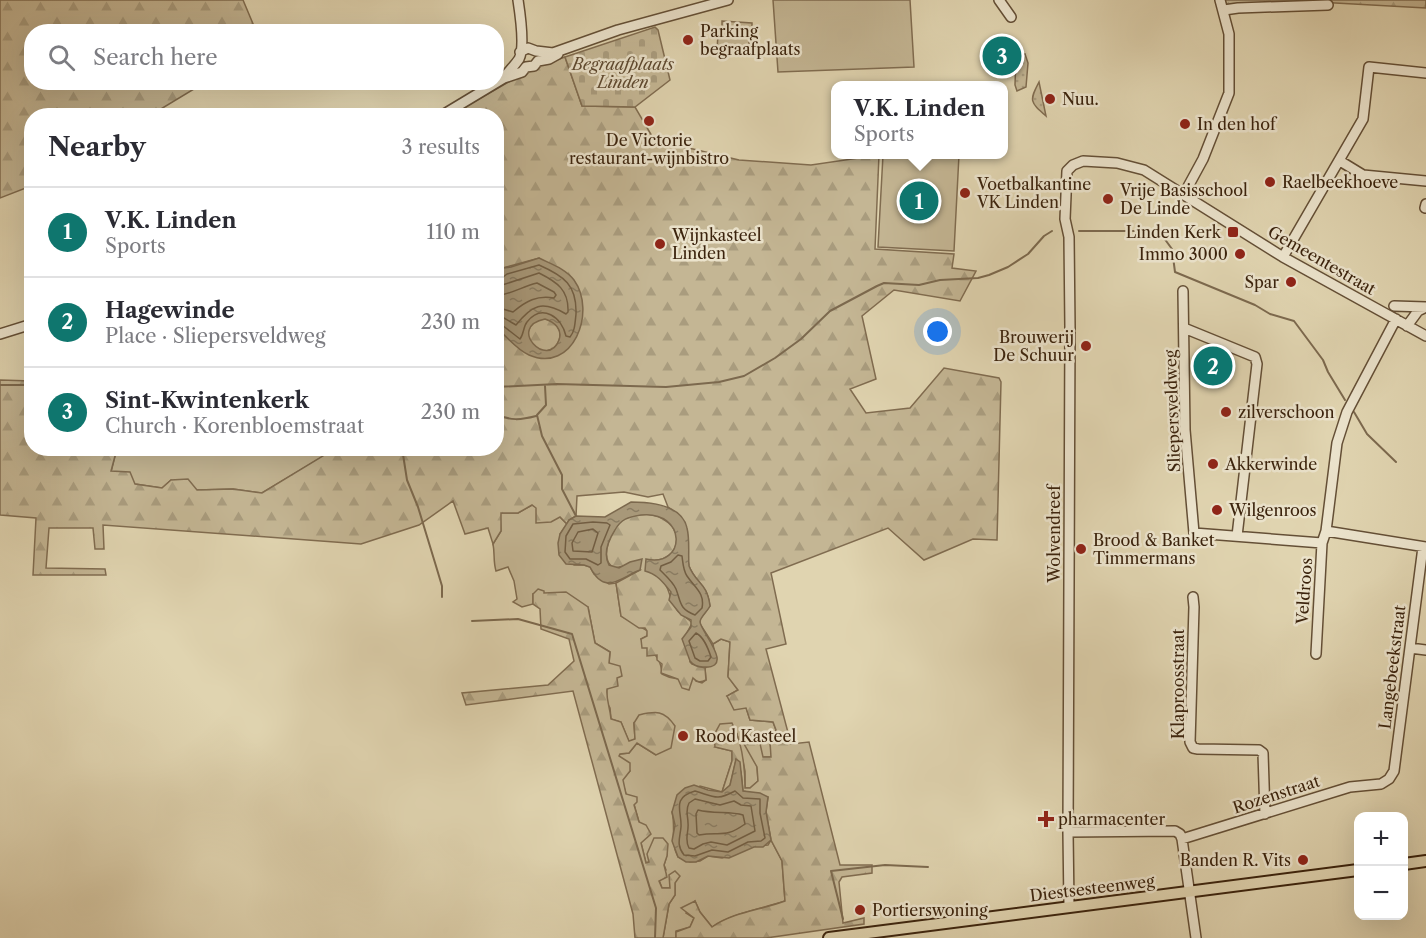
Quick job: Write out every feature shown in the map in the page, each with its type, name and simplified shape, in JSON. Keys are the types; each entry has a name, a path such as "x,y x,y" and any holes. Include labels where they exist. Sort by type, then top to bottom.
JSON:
{"main road":[{"path":"1408,863 1426,861"},
{"name":"Diestsesteenweg","path":"829,938 1354,871"}],"street":[{"path":"518,0 522,31 520,56 522,65 526,67"},
{"path":"504,78 524,49 549,59 568,48 618,30 728,0"},
{"path":"999,0 1011,17"},
{"path":"1184,194 1203,159 1229,93 1229,34 1220,0"},
{"path":"1224,10 1328,5"},
{"path":"504,78 522,72 526,67 534,66 535,54 522,31"},
{"path":"1283,257 1363,119 1369,67 1426,73"},
{"path":"454,108 484,90"},
{"name":"Gemeentestraat","path":"1071,162 1098,161 1134,166 1155,175 1283,257 1426,336"},
{"path":"1340,161 1363,175 1426,181"},
{"name":"Wolvendreef","path":"1070,906 1068,832 1070,274 1069,237 1065,219 1065,178 1071,162"},
{"path":"1425,208 1426,204"},
{"path":"1183,291 1184,328"},
{"path":"1394,306 1426,307"},
{"path":"1407,326 1418,311 1426,307"},
{"name":"Veldroos","path":"1316,654 1322,543 1326,531 1337,443 1347,412 1396,319"},
{"path":"0,334 24,326"},
{"name":"Sliepersveldweg","path":"1184,328 1255,357 1257,364 1237,536 1194,532 1185,430 1184,328"},
{"path":"1326,531 1425,547"},
{"path":"1237,536 1322,543"},
{"name":"Langebeekstraat","path":"1381,784 1389,779 1394,771 1425,547"},
{"name":"Klaproosstraat","path":"1193,597 1191,742 1193,748 1198,749 1259,750 1263,753 1265,814"},
{"path":"1410,648 1426,650"},
{"name":"Rozenstraat","path":"1182,839 1350,786 1381,784"},
{"path":"1068,832 1175,831 1180,834 1196,938"}],"green space":[{"path":"0,0 243,0 253,24 24,24 24,90 192,90 163,108 24,108 24,189 0,198"},
{"path":"773,0 910,0 914,67 778,72"},
{"path":"1224,0 1426,0 1426,8 1317,2 1226,6"},
{"path":"722,21 752,23 752,31 722,30"},
{"name":"Begraafplaats Linden","path":"655,27 658,30 670,80 635,107 582,106 565,57"},
{"path":"718,34 749,35 749,51 717,50"},
{"path":"1025,54 1028,63 1026,87 1017,91 1015,85 1016,56"},
{"path":"565,57 582,106 635,107 656,143 739,160 811,165 852,159 879,159 875,249 954,254 952,268 976,271 960,301 894,290 862,316 876,379 850,389 866,413 910,408 944,368 999,378 1001,382 997,540 973,539 924,560 888,528 771,573 786,644 766,649 791,744 809,742 840,865 872,865 872,873 842,877 839,882 843,923 864,918 864,924 766,938 676,938 676,932 690,927 694,918 681,908 695,901 700,912 712,927 738,915 785,901 782,861 771,840 766,812 768,797 743,791 741,772 736,760 730,786 722,792 732,761 732,751 715,747 714,735 720,724 732,723 742,754 745,788 750,788 758,781 757,767 743,742 749,735 759,739 763,757 771,757 770,742 776,730 773,722 750,720 746,708 734,710 727,696 738,690 728,677 730,642 721,639 713,644 700,624 700,619 710,606 709,598 689,566 680,516 668,507 663,494 648,497 624,492 577,496 576,516 567,524 560,517 551,522 536,523 536,508 532,505 518,513 501,513 501,531 493,544 488,528 465,534 453,501 419,525 361,544 103,525 104,549 95,549 93,528 49,528 46,568 105,569 106,575 33,575 36,518 0,515 0,380 24,381 24,456 115,456 111,471 130,472 135,484 162,488 171,480 188,479 197,490 233,489 262,493 323,456 504,456 504,334 520,349 550,358 581,324 582,302 539,258 504,268 504,108 463,108 495,90 504,90 504,85 533,68"},
{"path":"1039,82 1046,116 1033,101"},
{"path":"883,159 959,159 954,251 878,247"},
{"path":"544,319 555,324 560,335 555,346 544,351 533,346 528,335 533,324"},
{"path":"115,456 324,456 262,493 233,489 197,490 171,480 162,488 135,484 111,472"},
{"path":"532,505 560,517 567,524 560,534 574,565 590,567 594,574 609,584 616,583 621,616 648,631 647,636 641,639 658,658 662,674 677,679 693,677 702,683 706,680 705,668 716,661 713,644 721,639 730,642 728,676 738,690 727,696 746,707 750,720 773,722 776,730 770,742 772,757 763,757 744,742 757,766 758,781 750,788 745,788 745,771 737,734 715,747 732,751 732,761 722,792 700,786 672,812 674,846 678,857 690,862 700,861 708,856 722,858 754,846 768,845 771,840 782,861 785,901 738,915 712,927 700,912 695,901 686,913 694,918 690,927 676,931 676,938 663,938 669,904 675,895 675,883 671,883 670,888 662,888 659,880 666,870 664,865 667,855 646,863 634,804 626,794 622,780 630,771 619,756 629,753 637,743 656,755 634,724 635,739 629,742 621,722 611,719 610,708 606,701 610,652 595,643 588,607 533,594 533,604 522,607 513,602 517,599 514,581 508,567 496,571 493,544 501,531 500,513 518,513"},
{"path":"647,514 660,517 669,523 677,538 676,546 671,553 653,561 652,573 663,581 677,610 692,623 687,633 690,662 705,668 706,680 699,682 693,678 689,690 682,688 678,679 661,673 662,664 657,660 657,655 647,656 647,648 642,648 641,639 647,636 645,628 639,628 621,616 616,583 640,570 624,566 614,568 609,564 607,558 608,543 619,523 629,517"},
{"path":"538,589 544,593 566,592 588,607 595,643 610,652 609,663 620,666 622,676 617,678 618,686 607,689 607,697 611,719 621,722 629,741 635,739 634,723 639,715 663,714 675,726 671,748 656,755 637,743 629,753 619,756 630,763 630,771 623,780 626,794 637,797 634,805 639,822 646,825 651,834 641,843 646,863 649,862 647,854 654,838 663,838 668,844 664,865 667,877 659,881 662,888 670,888 669,875 675,871 680,876 675,883 675,895 669,904 663,938 635,938 633,914 573,691 466,705 462,693 548,685 574,661 569,639 541,629 540,609 533,604 533,594"}],"water":[{"path":"539,258 563,270 574,280 583,308 581,323 577,337 569,348 558,356 545,359 529,355 516,347 504,335 504,268","holes":["545,319 554,324 560,332 559,340 554,348 539,349 529,337 529,330 534,323"]},
{"path":"631,502 664,506 679,514 684,520 688,537 689,566 709,598 710,606 700,622 717,656 717,662 712,666 699,667 690,661 682,639 691,627 691,620 681,615 669,600 671,592 662,582 653,574 645,571 646,559 659,559 669,555 675,548 674,529 667,521 656,516 641,515 620,523 608,543 606,556 609,565 619,568 642,559 640,570 614,582 601,581 590,567 566,564 559,555 560,534 569,520 576,516 605,517"},
{"path":"736,759 740,762 743,791 760,793 768,797 766,812 771,840 763,847 754,847 729,858 708,856 696,862 686,862 678,857 672,841 675,825 672,812 677,795 685,788 694,785 722,792 730,785"}],"waterway":[{"path":"504,387 557,384 666,387 719,382 744,376 801,339 830,311 877,286 884,283 919,285 940,280 978,278 989,275 1008,267 1028,254 1044,236 1052,231"},
{"path":"1079,231 1138,231 1161,234 1172,249 1175,272 1255,305 1270,314 1294,321 1323,360 1345,400"},
{"path":"0,385 24,385"},
{"path":"545,386 546,405 537,415 542,436 562,475 562,489 576,516"},
{"path":"1354,412 1367,434 1396,462"},
{"path":"504,417 516,419 536,416"},
{"path":"403,456 407,480 418,507 442,586 442,597"},
{"path":"472,621 518,619 572,634 656,908 655,938"},
{"path":"843,919 831,871 885,865 928,867"}],"place":[{"name":"Parking begraafplaats","path":"688,40"},
{"name":"Sint-Kwintenkerk","path":"1002,56"},
{"name":"Nuu.","path":"1050,99"},
{"name":"De Victorie restaurant-wijnbistro","path":"649,121"},
{"name":"In den hof","path":"1185,124"},
{"name":"Raelbeekhoeve","path":"1270,182"},
{"name":"Voetbalkantine VK Linden","path":"965,193"},
{"name":"Vrije Basisschool De Linde","path":"1108,199"},
{"name":"V.K. Linden","path":"919,201"},
{"name":"Linden Kerk","path":"1233,232"},
{"name":"Wijnkasteel Linden","path":"660,244"},
{"name":"Immo 3000","path":"1240,254"},
{"name":"Spar","path":"1291,282"},
{"name":"Brouwerij De Schuur","path":"1086,346"},
{"name":"Hagewinde","path":"1213,366"},
{"name":"zilverschoon","path":"1226,412"},
{"name":"Akkerwinde","path":"1213,464"},
{"name":"Wilgenroos","path":"1217,510"},
{"name":"Brood & Banket Timmermans","path":"1081,549"},
{"name":"Rood Kasteel","path":"683,736"},
{"name":"pharmacenter","path":"1046,819"},
{"name":"Banden R. Vits","path":"1303,860"},
{"name":"Portierswoning","path":"860,910"}]}
